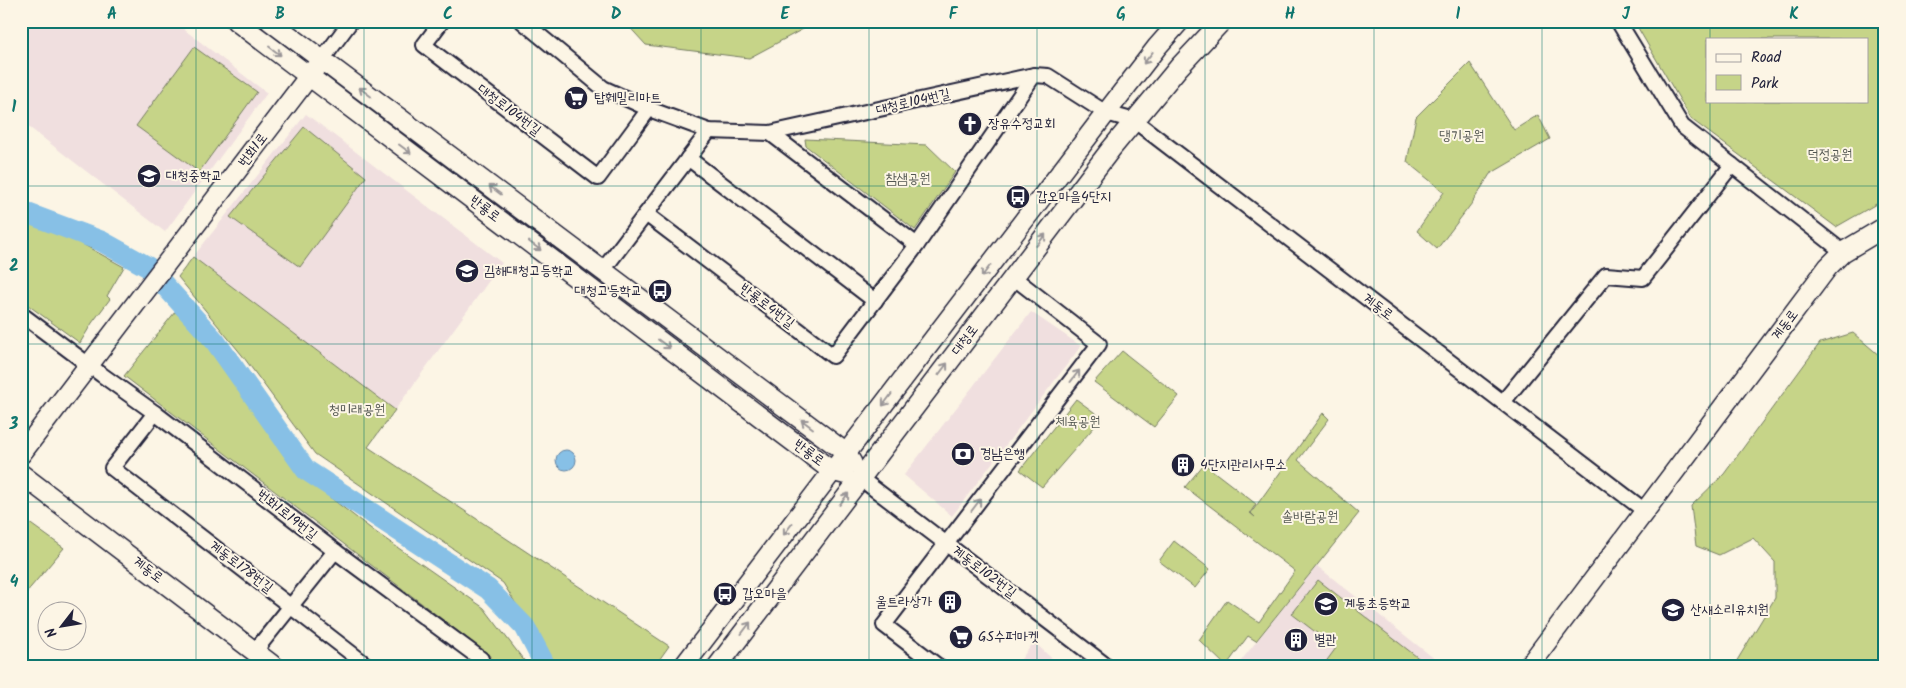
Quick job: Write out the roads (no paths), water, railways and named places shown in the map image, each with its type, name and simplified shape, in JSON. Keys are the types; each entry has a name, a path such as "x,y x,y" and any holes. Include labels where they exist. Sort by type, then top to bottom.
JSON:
{"street":[{"name":"반룡로","path":"236,21 832,471 860,478"},
{"name":"반룡로","path":"270,21 846,453 860,478"},
{"path":"322,60 351,21"},
{"name":"대청로104번길","path":"442,21 424,45 598,178 649,109"},
{"name":"대청로104번길","path":"522,21 603,88 649,109 709,131 770,133 1034,75 1048,76 1106,114"},
{"name":"대청로","path":"683,667 1157,47 1180,21"},
{"name":"대청로","path":"716,667 1012,277 1179,67 1222,21"},
{"path":"1618,21 1682,126 1844,252"},
{"name":"번화1로","path":"88,364 322,60"},
{"name":"반룡로4번길","path":"646,214 833,356 917,245 1034,75"},
{"name":"계동로","path":"1106,114 1135,121 1645,511"},
{"path":"603,270 709,131"},
{"path":"770,133 917,245"},
{"path":"688,158 875,301"},
{"path":"1503,402 1606,275 1643,278 1732,165"},
{"name":"계동로","path":"1528,667 1828,267 1844,252 1885,227"},
{"path":"939,667 884,625 1099,344 1012,277"},
{"name":"번화1로19번길","path":"22,316 155,413 335,551 481,659 483,667"},
{"path":"21,454 88,364"},
{"name":"계동로178번길","path":"155,413 112,468 369,667"},
{"name":"계동로","path":"21,474 275,667"},
{"name":"계동로102번길","path":"860,478 1108,667"},
{"path":"255,651 335,551"}],"water":[{"path":"566,450 573,453 576,460 573,467 566,470 559,467 556,460 559,453"}],"waterway":[{"path":"21,211 101,241 148,267 215,341 306,470 488,589 525,627 546,667"}],"place":[{"name":"탑훼밀리마트","path":"576,98"},
{"name":"장유수정교회","path":"970,124"},
{"name":"대청중학교","path":"149,176"},
{"name":"갑오마을4단지","path":"1018,197"},
{"name":"김해대청고등학교","path":"467,271"},
{"name":"대청고등학교","path":"660,291"},
{"name":"경남은행","path":"963,454"},
{"name":"4단지관리사무소","path":"1183,465"},
{"name":"갑오마을","path":"725,594"},
{"name":"울트라상가","path":"950,602"},
{"name":"계동초등학교","path":"1326,604"},
{"name":"산새소리유치원","path":"1673,610"},
{"name":"GS수퍼마켓","path":"961,637"},
{"name":"별관","path":"1296,640"}],"park label":[{"name":"댕기공원","path":"1462,136"},
{"name":"덕정공원","path":"1830,155"},
{"name":"참샘공원","path":"908,179"},
{"name":"청미래공원","path":"357,410"},
{"name":"체육공원","path":"1078,422"},
{"name":"솔바람공원","path":"1310,517"}]}
